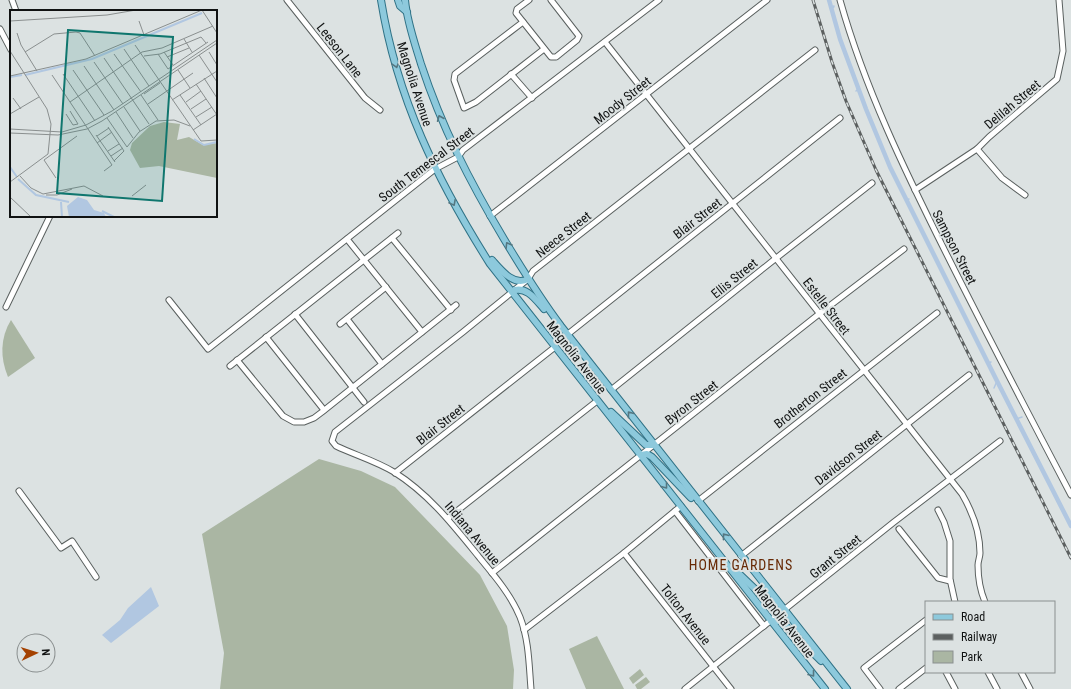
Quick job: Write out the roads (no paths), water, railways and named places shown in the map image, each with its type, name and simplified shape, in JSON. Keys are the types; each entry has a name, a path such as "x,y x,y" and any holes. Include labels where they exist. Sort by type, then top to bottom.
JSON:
{"main road":[{"name":"Magnolia Avenue","path":"381,0 393,58 414,122 435,169 456,208 490,264 825,689"},
{"path":"398,0 400,6 407,12"},
{"name":"Magnolia Avenue","path":"405,0 415,44 437,109 458,157 490,216 528,278 560,326 568,334 847,689"},
{"path":"482,250 514,280 522,282 528,278"},
{"path":"512,291 518,289 525,291 538,302 560,326"},
{"path":"598,401 646,445 654,445"},
{"path":"640,455 647,454 652,457 691,498 698,501"},
{"path":"718,554 777,610 785,610"},
{"path":"771,621 780,622 839,679"}],"street":[{"path":"12,0 16,10"},
{"name":"Leeson Lane","path":"287,0 365,98 380,110"},
{"path":"529,0 517,9 516,14 551,58 556,57 578,40 579,36 551,0"},
{"name":"South Temescal Street","path":"169,300 208,349 435,169 458,157 463,150 659,0"},
{"name":"Moody Street","path":"490,216 767,0"},
{"name":"Sampson Street","path":"840,0 864,73 886,128 915,190 987,334 1071,495"},
{"name":"Delilah Street","path":"915,190 977,150 989,137 1057,79 1063,52 1059,0"},
{"path":"523,22 455,74 454,80 464,108 476,102 544,49"},
{"path":"0,29 10,48"},
{"name":"Estelle Street","path":"605,42 775,259 906,424 951,478 962,494 976,523 980,554 978,578 980,590 986,601"},
{"name":"Neece Street","path":"332,441 335,432 463,332 528,278 533,271 815,50"},
{"path":"511,74 532,98"},
{"name":"Blair Street","path":"568,334 840,118"},
{"path":"977,150 1002,178 1025,196"},
{"name":"Ellis Street","path":"611,390 872,183"},
{"path":"6,307 50,217"},
{"path":"230,366 398,233"},
{"path":"392,238 451,310"},
{"path":"347,239 422,332"},
{"name":"Byron Street","path":"492,573 819,314 904,249"},
{"path":"340,324 386,287"},
{"path":"237,360 283,416 294,422 304,422 314,418 456,306"},
{"name":"Brotherton Street","path":"698,501 937,313"},
{"path":"296,314 354,387 364,402"},
{"path":"347,319 382,364"},
{"path":"266,337 324,410"},
{"name":"Blair Street","path":"395,473 555,347"},
{"name":"Davidson Street","path":"741,556 969,375"},
{"path":"448,518 598,401"},
{"name":"Indiana Avenue","path":"332,441 336,446 395,473 434,504 448,518 492,573 516,610 524,630 531,689"},
{"name":"Grant Street","path":"685,689 894,522 1000,441"},
{"path":"19,491 61,548 72,541 96,577"},
{"path":"524,630 624,553 681,506"},
{"path":"938,510 950,540 950,581 955,600"},
{"name":"Magnolia Avenue","path":"675,511 764,626"},
{"path":"899,529 938,578 950,581"},
{"name":"Tolton Avenue","path":"624,553 731,689"},
{"path":"880,689 864,668 925,621"},
{"path":"899,689 925,669"},
{"path":"947,673 955,689"},
{"path":"989,673 997,689"},
{"path":"1022,673 1030,689"}],"water":[{"path":"151,587 159,606 111,643 102,635 120,620 128,608"}],"waterway":[{"path":"829,0 840,39 866,109 890,167 1071,526"},
{"path":"994,388 997,381"},
{"path":"1016,419 1022,417"}],"railway":[{"path":"813,0 846,101 876,170 1071,558"}],"district":[{"name":"HOME GARDENS","path":"741,565"}]}
